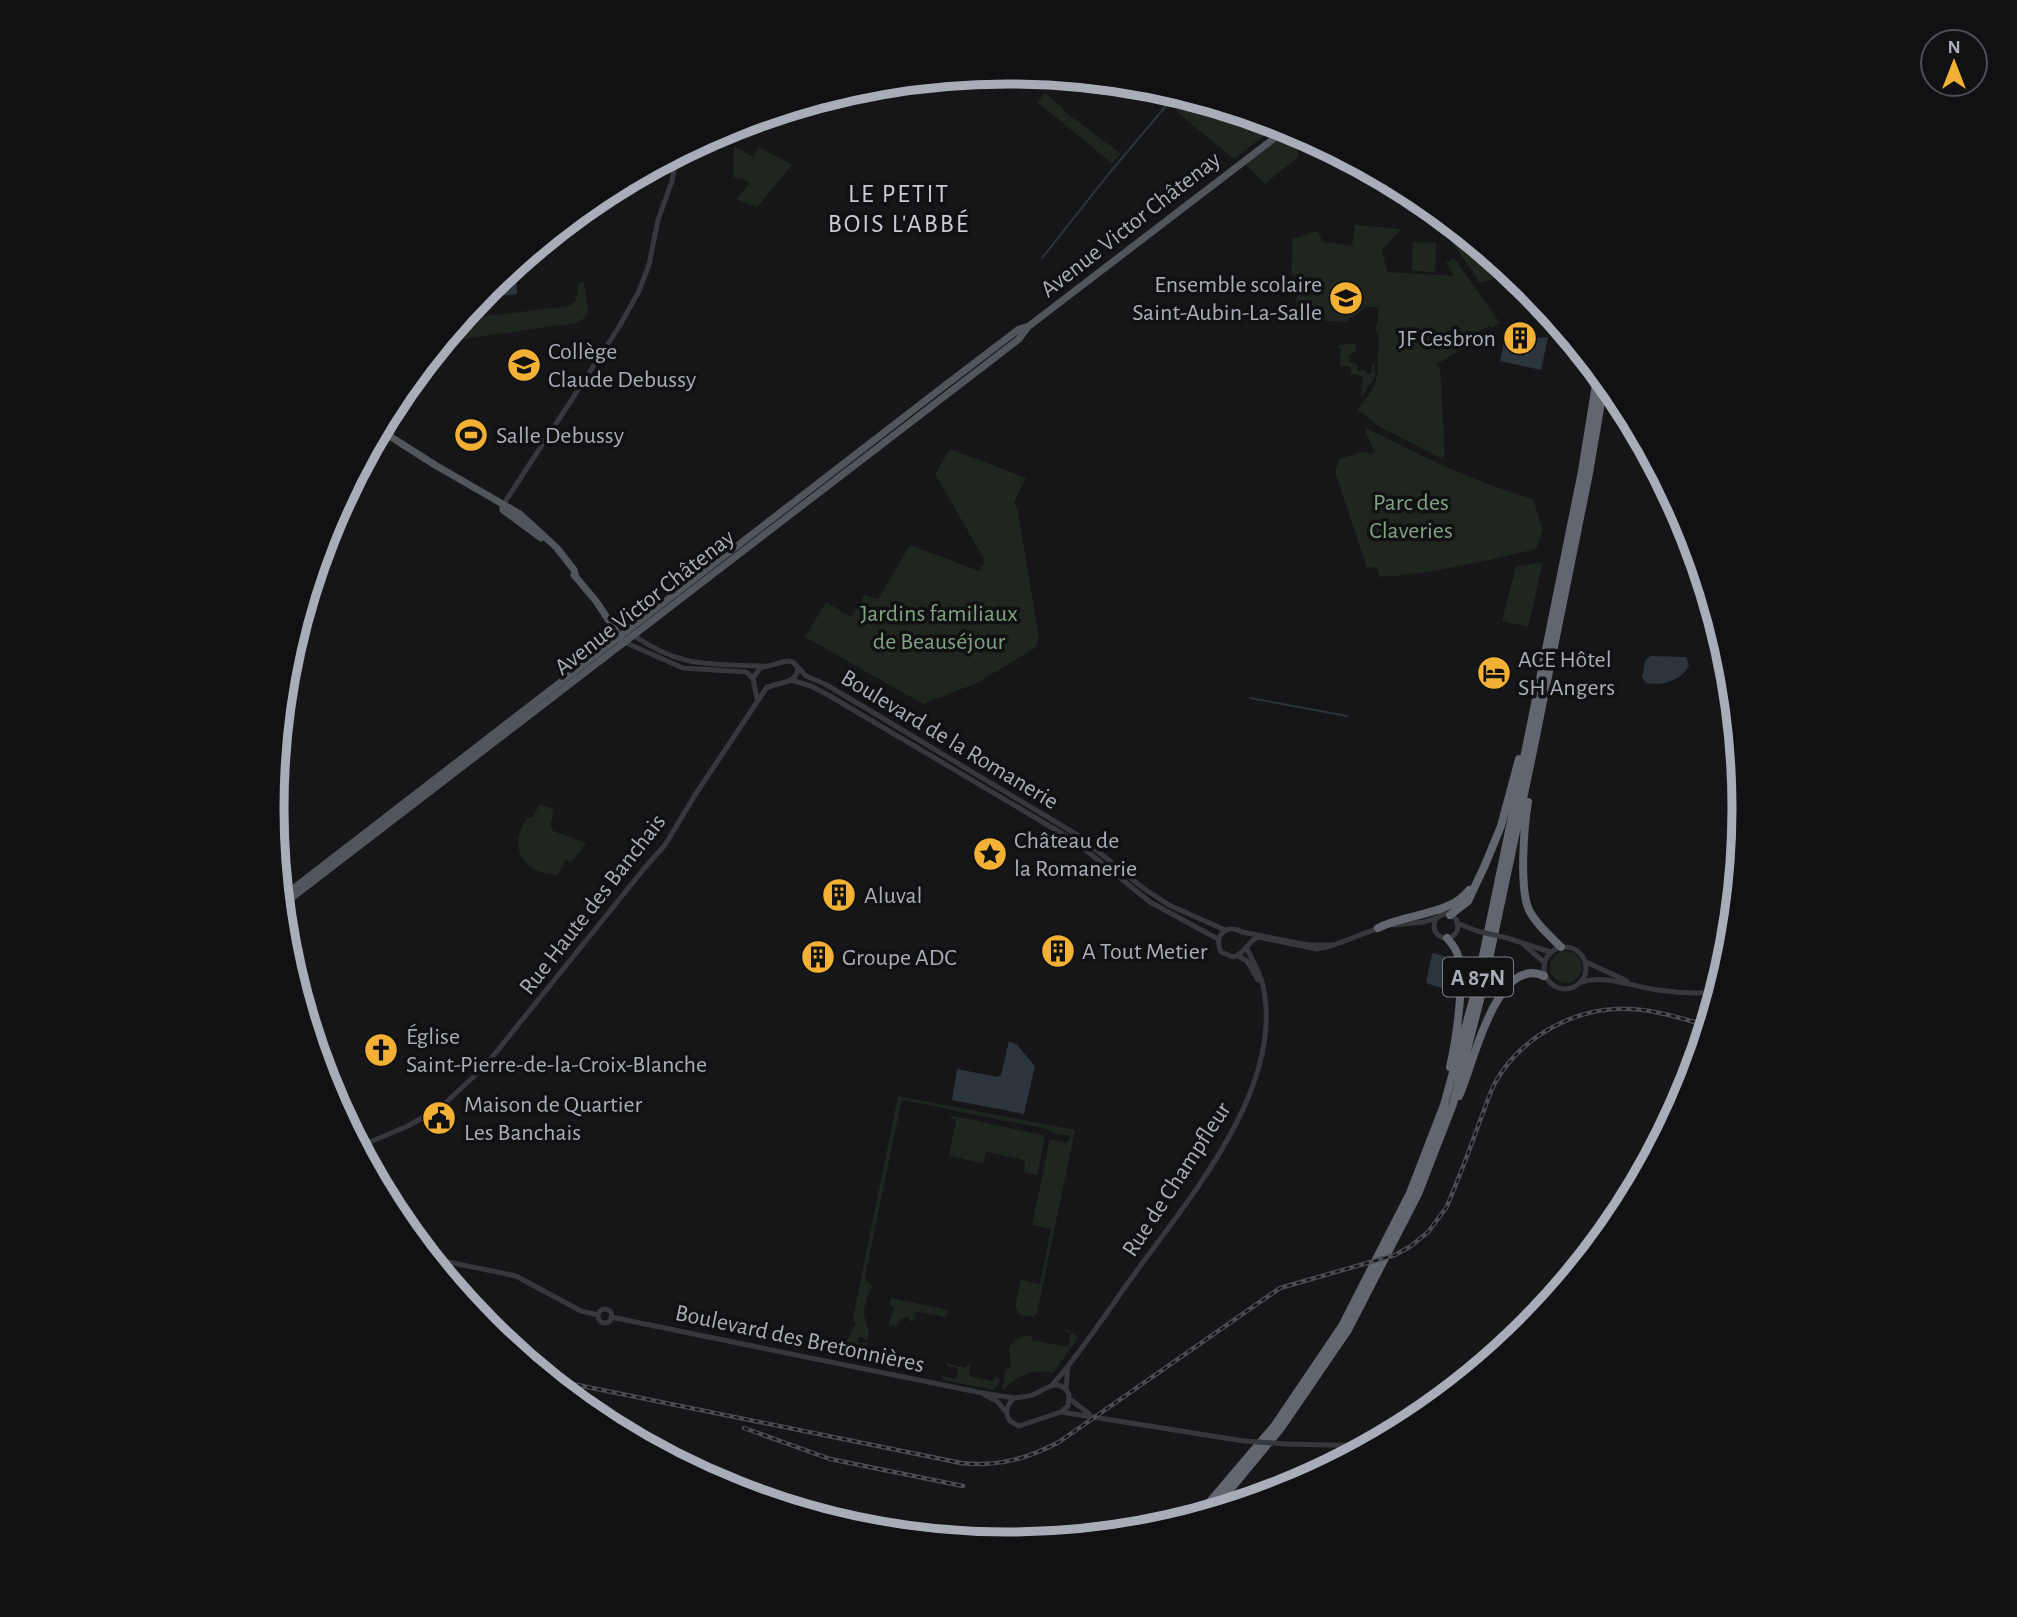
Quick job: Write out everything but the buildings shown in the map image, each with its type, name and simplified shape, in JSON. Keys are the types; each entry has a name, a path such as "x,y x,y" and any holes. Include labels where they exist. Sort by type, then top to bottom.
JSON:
{"highway":[{"name":"A 87N","path":"1207,1505 1275,1425 1342,1326 1410,1193 1448,1104 1538,692 1582,471 1596,385"},
{"name":"A 87N","path":"1221,1501 1281,1428 1348,1330 1418,1194 1482,992 1531,761 1602,394"},
{"path":"1450,915 1468,901 1504,816 1531,709 1538,692"},
{"path":"1531,761 1525,835 1525,895 1532,916 1561,947"},
{"path":"1378,929 1461,900 1481,873"},
{"path":"1447,938 1457,954 1459,973 1452,1058 1443,1094 1448,1104 1460,1095 1486,1024 1504,989 1511,981 1527,973 1538,972 1544,975"}],"main road":[{"name":"Avenue Victor Châtenay","path":"290,899 941,393 1024,335 1029,326 1278,136"},
{"path":"388,434 503,505 503,510 544,540 576,577 621,640"},
{"path":"607,618 630,633"},
{"name":"Avenue Victor Châtenay","path":"289,892 621,640"}],"street":[{"path":"503,505 635,299 649,265 675,166"},
{"path":"630,633 673,661 705,665 774,666"},
{"path":"621,640 701,671 744,671 755,681 762,688 791,680 797,676 798,668 790,661 758,669 755,681 757,702"},
{"name":"Boulevard de la Romanerie","path":"798,668 806,676 825,684 1079,836 1143,888 1169,905 1225,930"},
{"name":"Boulevard de la Romanerie","path":"791,680 830,696 1073,840 1150,902 1218,939"},
{"name":"Rue Haute des Banchais","path":"366,1143 427,1116 449,1100 485,1066 665,845 766,687"},
{"path":"1333,945 1308,945 1242,932 1234,928 1225,930 1218,939 1221,952 1229,957 1238,956 1258,937 1309,948 1333,945 1378,929 1450,915 1457,923 1474,931 1550,952"},
{"path":"1434,929 1436,918"},
{"path":"1424,922 1434,929 1436,934 1447,938 1455,933 1474,931"},
{"path":"1455,933 1457,923"},
{"path":"1242,932 1246,946"},
{"path":"1518,941 1544,962"},
{"name":"Rue de Champfleur","path":"1053,1384 1177,1214 1236,1124 1250,1093 1266,1027 1265,996 1257,968 1246,946"},
{"path":"1638,986 1586,962 1576,950 1561,947 1550,952 1544,962 1544,975 1551,985 1563,990 1592,978 1638,986 1699,994 1709,993"},
{"name":"Rue de Champfleur","path":"1238,956 1247,961 1265,996"},
{"path":"1582,982 1586,962"},
{"path":"443,1261 516,1276 581,1311 598,1315"},
{"path":"605,1309 610,1311 611,1317 604,1322 599,1320 598,1315 605,1309"},
{"name":"Boulevard des Bretonnières","path":"611,1317 982,1394 1014,1398"},
{"name":"Rue de Champfleur","path":"1066,1389 1069,1363"},
{"path":"1006,1412 1014,1398 1034,1395 1053,1384 1066,1389 1070,1399 1095,1416"},
{"name":"Boulevard des Bretonnières","path":"982,1394 993,1399 1006,1412 1010,1421 1023,1426 1042,1416 1061,1412"},
{"path":"1061,1412 1068,1406 1070,1399"},
{"path":"1061,1412 1244,1441 1352,1446"}],"green space":[{"path":"1045,93 1065,112 1121,154 1112,163 1037,102"},
{"path":"1181,105 1268,132 1234,159 1176,111"},
{"path":"1281,137 1298,145 1298,157 1265,184 1246,165"},
{"path":"734,146 753,157 759,147 792,165 757,207 736,199 749,184 741,177 738,180 733,176"},
{"path":"1355,225 1401,229 1382,250 1387,272 1454,276 1446,262 1454,258 1500,323 1476,333 1480,338 1437,364 1440,368 1445,455 1441,458 1380,427 1358,410 1372,390 1377,374 1379,350 1378,333 1375,331 1378,307 1367,307 1345,322 1295,319 1299,276 1291,275 1293,239 1317,231 1323,242 1352,246"},
{"path":"1445,232 1450,234 1500,277 1480,283"},
{"path":"1413,242 1436,243 1435,272 1412,271"},
{"path":"579,282 584,282 588,308 585,318 575,323 463,339 460,336 477,317 569,306 576,300"},
{"path":"1355,343 1356,350 1349,356 1350,362 1357,364 1358,371 1372,373 1374,364 1375,377 1361,398 1363,376 1351,374 1351,367 1340,365 1341,349 1337,348"},
{"name":"Parc des Claveries","path":"1364,427 1468,476 1533,499 1543,530 1536,549 1419,573 1380,577 1376,567 1367,568 1335,471 1340,459 1362,452 1375,454"},
{"name":"Jardins familiaux de Beauséjour","path":"950,449 1026,478 1014,502 1018,511 1039,638 1035,648 977,683 923,704 805,637 826,602 851,617 865,595 878,599 910,545 979,571 984,564 983,557 935,474"},
{"path":"1543,562 1528,627 1502,621 1516,567"},
{"path":"540,804 553,809 550,823 553,831 586,843 571,863 566,859 558,875 535,870 527,864 519,848 522,828"},
{"path":"1566,951 1577,956 1582,967 1577,978 1566,983 1555,978 1550,967 1555,956"},
{"path":"898,1096 1075,1130 1037,1313 1033,1317 1020,1315 1015,1307 1021,1280 1040,1284 1051,1229 1032,1225 1050,1139 1066,1143 1070,1136 903,1100 865,1276 873,1287 863,1312 869,1332 868,1340 859,1337 858,1343 868,1343 867,1347 871,1348 871,1351 853,1351 838,1358 856,1323 853,1319"},
{"path":"953,1116 1043,1135 1045,1138 1037,1175 1024,1172 1025,1160 986,1152 983,1163 949,1156 956,1120 949,1118"},
{"path":"891,1298 948,1310 946,1317 916,1311 914,1321 909,1321 910,1316 888,1327 894,1307 889,1304"},
{"path":"1068,1330 1078,1338 1053,1373 1038,1371 1025,1374 1002,1391 1005,1372 1011,1365 1009,1348 1013,1342 1032,1336 1032,1340 1068,1347 1071,1333 1063,1331"},
{"path":"947,1363 964,1368 970,1365 969,1376 993,1381 995,1376 1001,1380 994,1390 943,1380 941,1376 956,1379 958,1368 947,1366"}],"shaded area":[{"path":"516,277 517,294 496,296"},
{"path":"1515,327 1517,340 1548,337 1541,370 1500,361 1507,328"},
{"path":"1650,656 1686,657 1689,665 1677,679 1659,684 1646,683 1642,677 1645,661"},
{"path":"1434,953 1446,957 1444,985 1441,988 1426,983"},
{"path":"1009,1041 1017,1045 1035,1066 1024,1114 952,1100 957,1069 997,1077 1001,1075"}],"waterway":[{"path":"1042,258 1169,103"},
{"path":"1250,698 1347,716"}],"railway":[{"path":"567,1383 961,1463 999,1463 1023,1457 1059,1442 1280,1288 1395,1255 1411,1246 1428,1232 1446,1208 1495,1083 1520,1051 1552,1027 1590,1013 1610,1009 1660,1013 1700,1024"},
{"path":"744,1428 830,1459 963,1486"}],"place":[{"name":"Ensemble scolaire Saint-Aubin-La-Salle","path":"1346,298"},
{"name":"JF Cesbron","path":"1520,338"},
{"name":"Collège Claude Debussy","path":"524,365"},
{"name":"Salle Debussy","path":"471,435"},
{"name":"ACE Hôtel SH Angers","path":"1494,673"},
{"name":"Château de la Romanerie","path":"990,854"},
{"name":"Aluval","path":"839,895"},
{"name":"A Tout Metier","path":"1058,951"},
{"name":"Groupe ADC","path":"818,957"},
{"name":"Église Saint-Pierre-de-la-Croix-Blanche","path":"381,1050"},
{"name":"Maison de Quartier Les Banchais","path":"439,1118"}],"district":[{"name":"LE PETIT BOIS L'ABBÉ","path":"899,208"}]}
